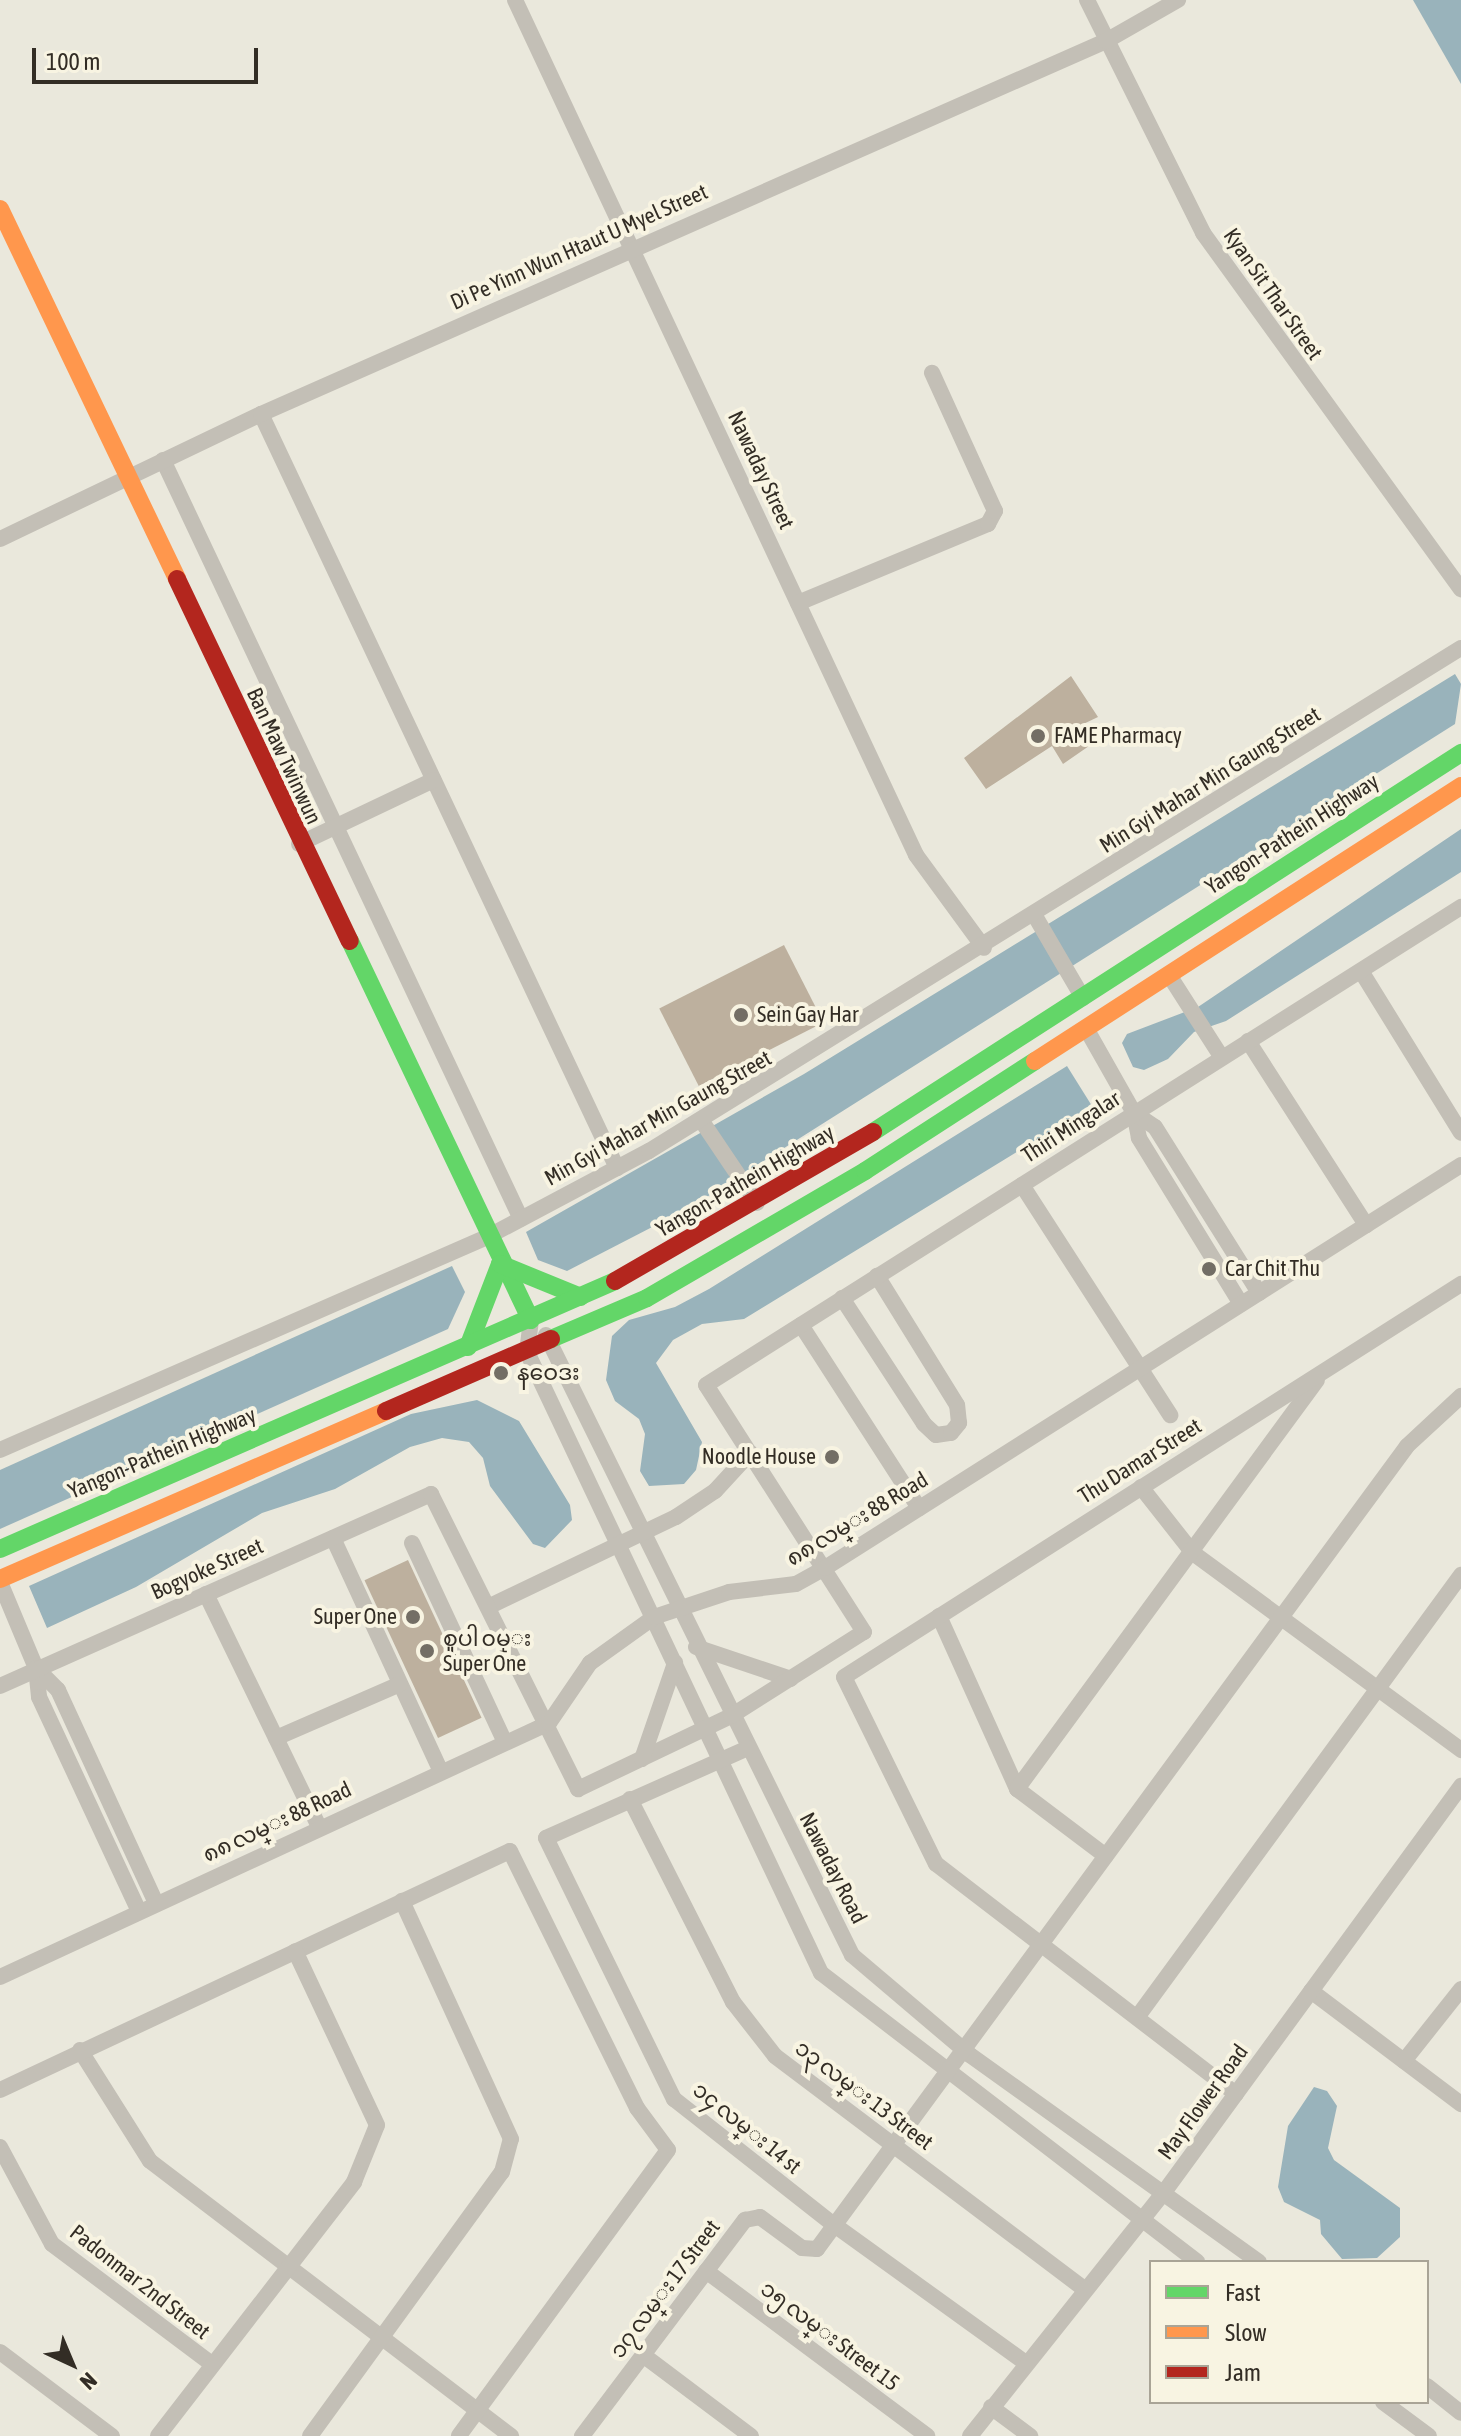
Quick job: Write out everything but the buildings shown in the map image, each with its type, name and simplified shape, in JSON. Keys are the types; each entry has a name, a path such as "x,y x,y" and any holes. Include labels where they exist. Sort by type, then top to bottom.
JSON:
{"main road":[{"name":"Ban Maw Twinwun","path":"0,209 299,844 500,1264 531,1320"},
{"name":"Yangon-Pathein Highway","path":"0,1549 531,1320 581,1297 757,1203 1083,998 1461,753"},
{"path":"0,1581 552,1341 725,1255 1087,1030 1461,786"},
{"path":"468,1347 500,1264 581,1297"}],"street":[{"name":"Nawaday Street","path":"515,0 916,855 984,948"},
{"name":"Kyan Sit Thar Street","path":"1087,0 1203,233 1461,590"},
{"name":"Di Pe Yinn Wun Htaut U Myel Street","path":"0,539 261,414 633,246 1106,41 1178,0"},
{"path":"798,603 988,524 995,511 932,373"},
{"path":"261,414 617,1168"},
{"path":"163,460 521,1219"},
{"name":"Min Gyi Mahar Min Gaung Street","path":"0,1450 487,1237 703,1124 984,948 1037,921 1461,648"},
{"path":"299,844 434,780"},
{"name":"Thiri Mingalar","path":"750,1453 706,1385 1461,907"},
{"path":"1037,921 1083,998"},
{"path":"1361,971 1461,1133"},
{"path":"1169,975 1222,1058"},
{"path":"1087,1030 1134,1113 1139,1138 1241,1304"},
{"path":"1248,1041 1366,1225"},
{"path":"1134,1113 1155,1127 1259,1293"},
{"path":"703,1124 739,1182 757,1203"},
{"name":"၈၈ လမ္း 88 Road","path":"0,1977 440,1770 549,1723 590,1663 654,1617 676,1606 796,1584 825,1568 1461,1165"},
{"path":"1022,1185 1170,1415"},
{"path":"1187,1217 1204,1205"},
{"path":"842,1298 924,1424 936,1435 951,1433 959,1423 957,1405 877,1276"},
{"name":"Thu Damar Street","path":"1043,1943 936,1864 844,1677 1458,1287"},
{"path":"531,1320 527,1352 821,1973 948,2075 1194,2260"},
{"name":"Nawaday Road","path":"531,1320 552,1341 696,1647 852,1955 965,2051 1256,2260"},
{"path":"801,1325 919,1508"},
{"path":"1017,1789 1193,1553 1322,1372"},
{"path":"833,2224 891,2143 948,2075 1407,1446 1461,1396"},
{"path":"750,1453 864,1632 731,1716 578,1789 549,1723 488,1607 643,1535 715,1491 750,1453"},
{"path":"1141,1487 1193,1553 1461,1750"},
{"name":"Bogyoke Street","path":"0,1686 431,1494 488,1607"},
{"path":"333,1538 440,1770"},
{"path":"412,1543 505,1742"},
{"path":"1138,2016 1461,1575"},
{"path":"0,1581 36,1668 39,1697 139,1911"},
{"path":"206,1594 319,1827"},
{"path":"939,1616 1017,1789 1106,1856"},
{"path":"696,1647 791,1679"},
{"path":"642,1759 675,1663"},
{"path":"36,1668 58,1690 156,1903"},
{"path":"276,1738 400,1684"},
{"path":"630,1799 722,1762 748,1748"},
{"name":"May Flower Road","path":"970,2436 1162,2195 1311,1991 1456,1805 1461,1786"},
{"name":"၁၄ လမ္း 14 st","path":"630,1799 546,1838 674,2099 833,2224 1026,2363"},
{"name":"၁၃ လမ္း 13 Street","path":"630,1799 733,2002 775,2056 1085,2290"},
{"path":"0,2090 510,1851 637,2108 668,2150 459,2436"},
{"path":"310,2436 502,2172 511,2139 402,1901"},
{"path":"1043,1943 1236,2094"},
{"path":"158,2436 354,2182 377,2125 295,1951"},
{"path":"1404,2061 1461,1989"},
{"path":"1311,1991 1461,2104"},
{"path":"80,2050 150,2161 511,2436"},
{"name":"Padonmar 2nd Street","path":"0,2147 52,2244 212,2364"},
{"name":"၁၇ လမ္း 17 Street","path":"582,2436 706,2271 753,2217 809,2250 817,2249 833,2224"},
{"name":"၁၅ လမ္း Street 15","path":"706,2271 927,2436"},
{"path":"0,2352 112,2436"},
{"path":"643,2355 751,2436"},
{"path":"1429,2388 1461,2413"},
{"path":"1386,2404 1429,2436"},
{"path":"991,2407 1030,2436"}],"water":[{"path":"1413,0 1461,0 1461,84"},
{"path":"1455,674 1461,684 1455,724 691,1207 567,1271 538,1260 526,1232 804,1074"},
{"path":"1461,829 1461,872 1226,1021 1194,1032 1168,1059 1144,1070 1133,1067 1122,1043 1127,1034 1198,1007"},
{"path":"1067,1066 1092,1106 744,1319 702,1324 673,1340 656,1363 702,1442 696,1470 684,1484 649,1486 640,1471 645,1434 639,1419 615,1401 606,1380 612,1336 629,1320 675,1307 709,1289"},
{"path":"452,1266 465,1292 448,1329 0,1529 0,1470"},
{"path":"477,1400 519,1421 570,1505 572,1520 545,1548 533,1544 490,1486 483,1458 469,1442 442,1438 410,1447 335,1489 262,1513 136,1587 47,1628 29,1586 411,1414"},
{"path":"1314,2087 1327,2091 1337,2106 1328,2148 1334,2160 1400,2208 1400,2237 1377,2258 1342,2259 1321,2234 1320,2220 1284,2202 1278,2187 1288,2126"}],"traffic: fast":[{"path":"873,1132 1461,753"},
{"path":"350,941 531,1320"},
{"path":"551,1339 647,1298 865,1171 1035,1061"},
{"path":"468,1347 500,1264 581,1297"},
{"path":"0,1549 615,1281"}],"traffic: slow":[{"path":"0,209 177,579"},
{"path":"1035,1061 1461,786"},
{"path":"0,1579 386,1411"}],"traffic: jam":[{"path":"177,579 350,941"},
{"path":"615,1281 873,1132"},
{"path":"386,1411 551,1339"}],"place":[{"name":"FAME Pharmacy","path":"1038,736"},
{"name":"Sein Gay Har","path":"741,1015"},
{"name":"Car Chit Thu","path":"1209,1269"},
{"name":"နဝေဒး","path":"501,1373"},
{"name":"Noodle House","path":"832,1457"},
{"name":"Super One","path":"413,1617"},
{"name":"စူပါ ၀မ္း Super One","path":"427,1651"}]}
